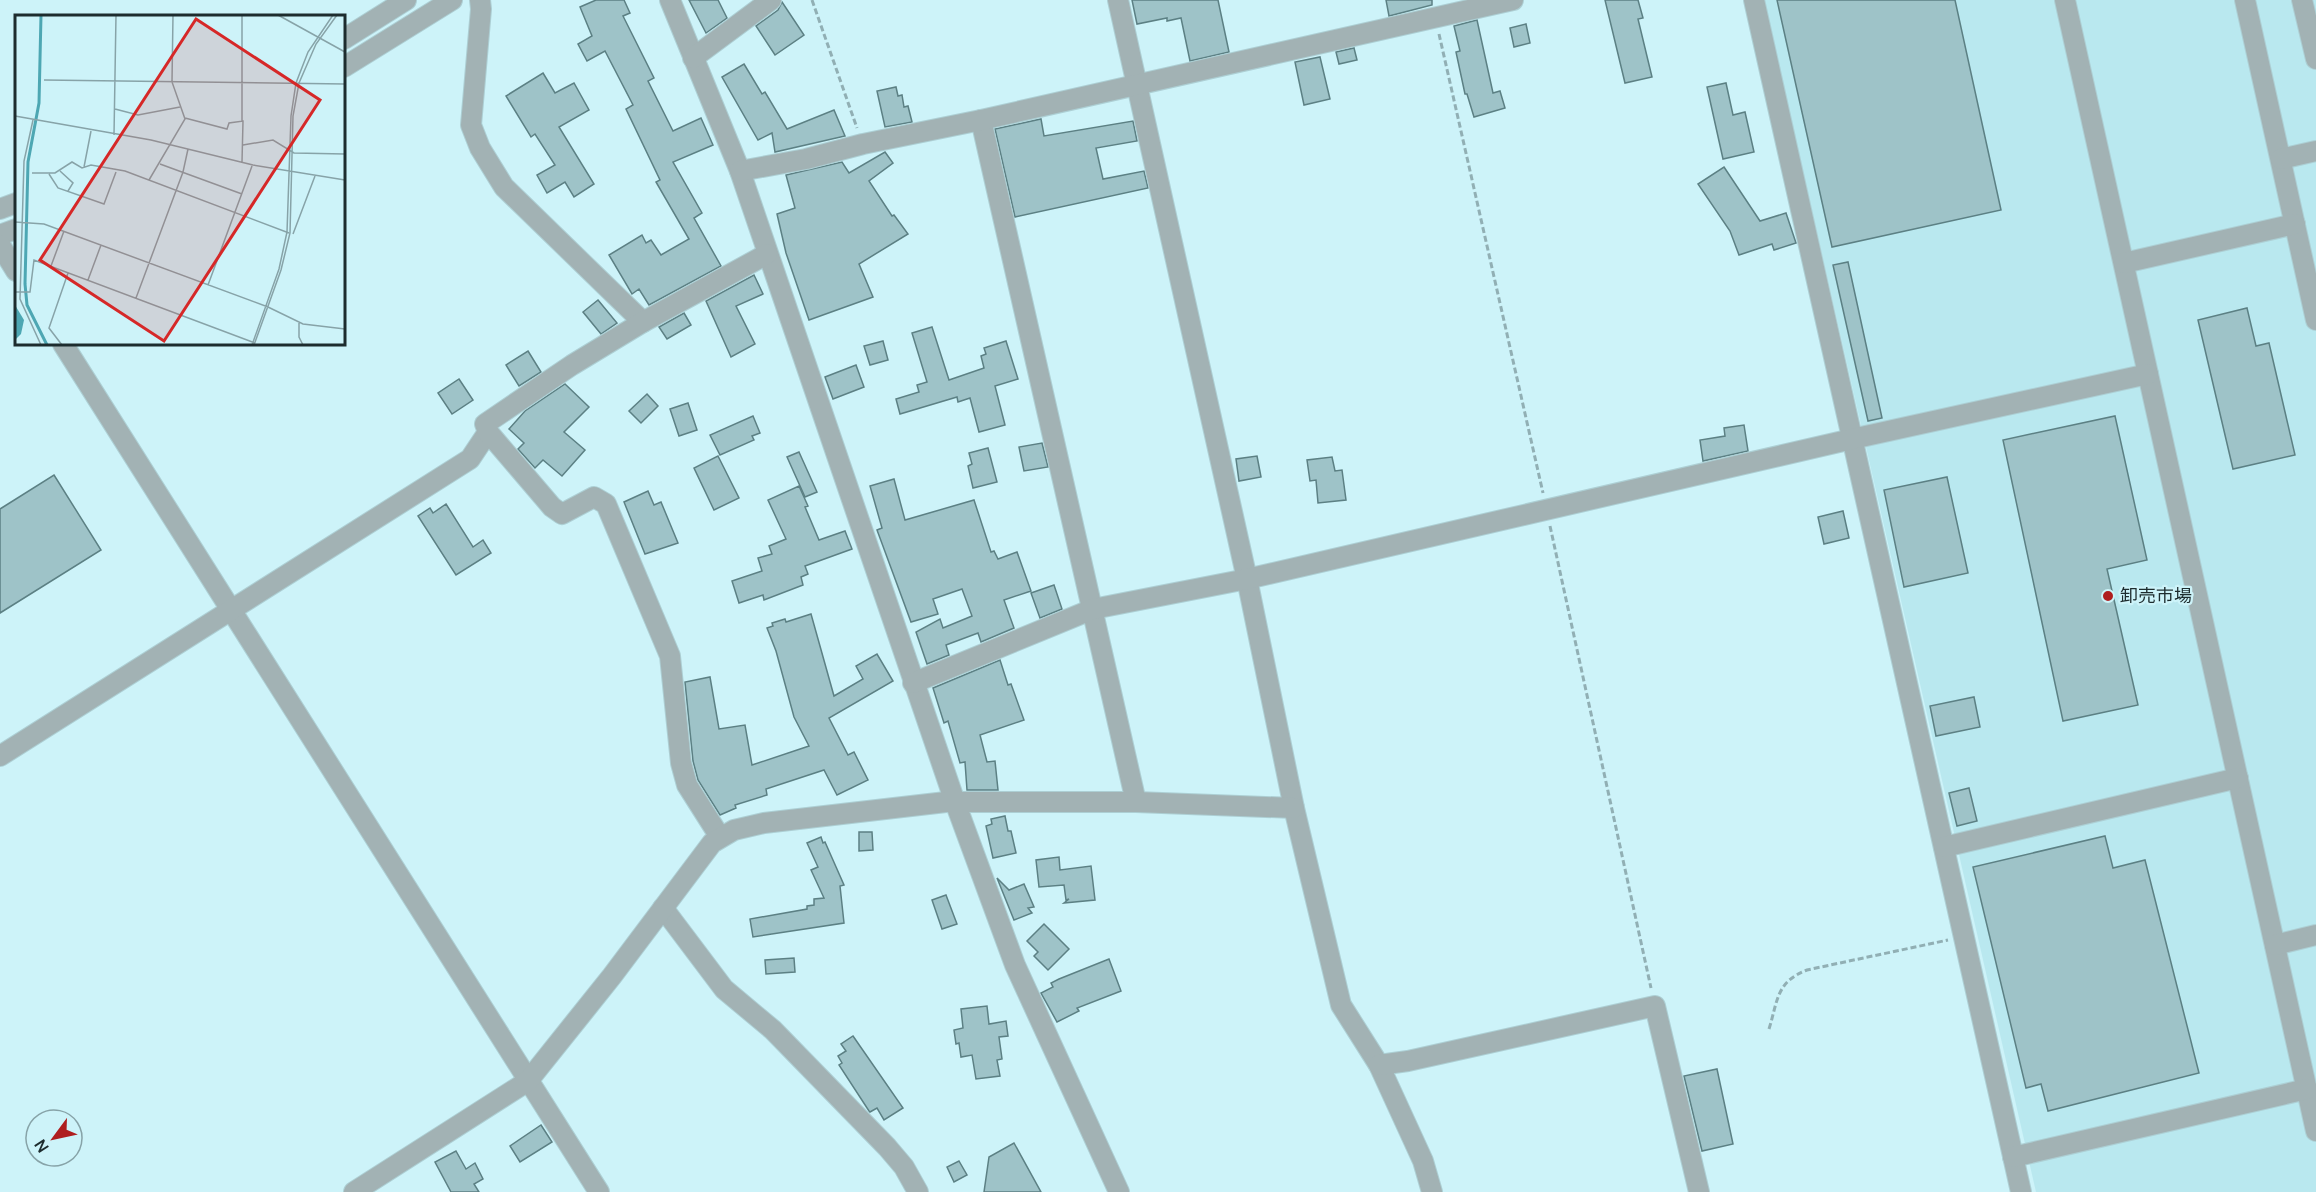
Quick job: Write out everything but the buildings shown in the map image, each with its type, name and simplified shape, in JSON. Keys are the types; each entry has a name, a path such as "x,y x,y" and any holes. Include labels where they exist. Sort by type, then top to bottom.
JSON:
{"street":[{"path":"345,38 406,0"},
{"path":"345,66 452,0"},
{"path":"480,0 471,125 480,148 504,187 643,322"},
{"path":"670,0 740,171 913,682 1015,965 1119,1192"},
{"path":"693,57 771,0"},
{"path":"1118,0 1247,579 1294,808 1341,1005 1379,1065 1423,1161 1432,1192"},
{"path":"740,171 806,159 863,144 981,120 1514,0"},
{"path":"1754,0 2021,1192"},
{"path":"2066,0 2316,1131"},
{"path":"2246,0 2295,224 2313,290 2316,320"},
{"path":"2302,0 2316,59"},
{"path":"981,120 1136,802"},
{"path":"2281,159 2316,151"},
{"path":"0,209 15,203"},
{"path":"2124,263 2295,224"},
{"path":"0,235 15,229"},
{"path":"0,245 15,269"},
{"path":"720,837 687,785 681,763 670,656 606,504 594,497 562,514 552,507 488,432 485,424 572,365 643,322 767,254"},
{"path":"64,345 599,1192"},
{"path":"913,682 1093,609 1247,579 1852,439 2148,374"},
{"path":"0,756 470,459 488,432"},
{"path":"1944,847 2238,778"},
{"path":"354,1192 528,1081 612,976 712,843 734,830 764,823 946,802 1136,802 1294,808"},
{"path":"663,909 724,989 773,1030 887,1147 904,1167 918,1192"},
{"path":"2275,945 2316,935"},
{"path":"1379,1065 1419,1059 1655,1006 1699,1192"},
{"path":"2013,1157 2307,1089"}],"path":[{"path":"812,0 863,144"},
{"path":"1769,1029 1781,988 1797,974 1964,936"}],"shaded area":[{"name":"卸売市場","path":"1764,0 2316,0 2316,1192 2036,1192"}],"place":[{"name":"卸売市場","path":"2108,596"}]}
